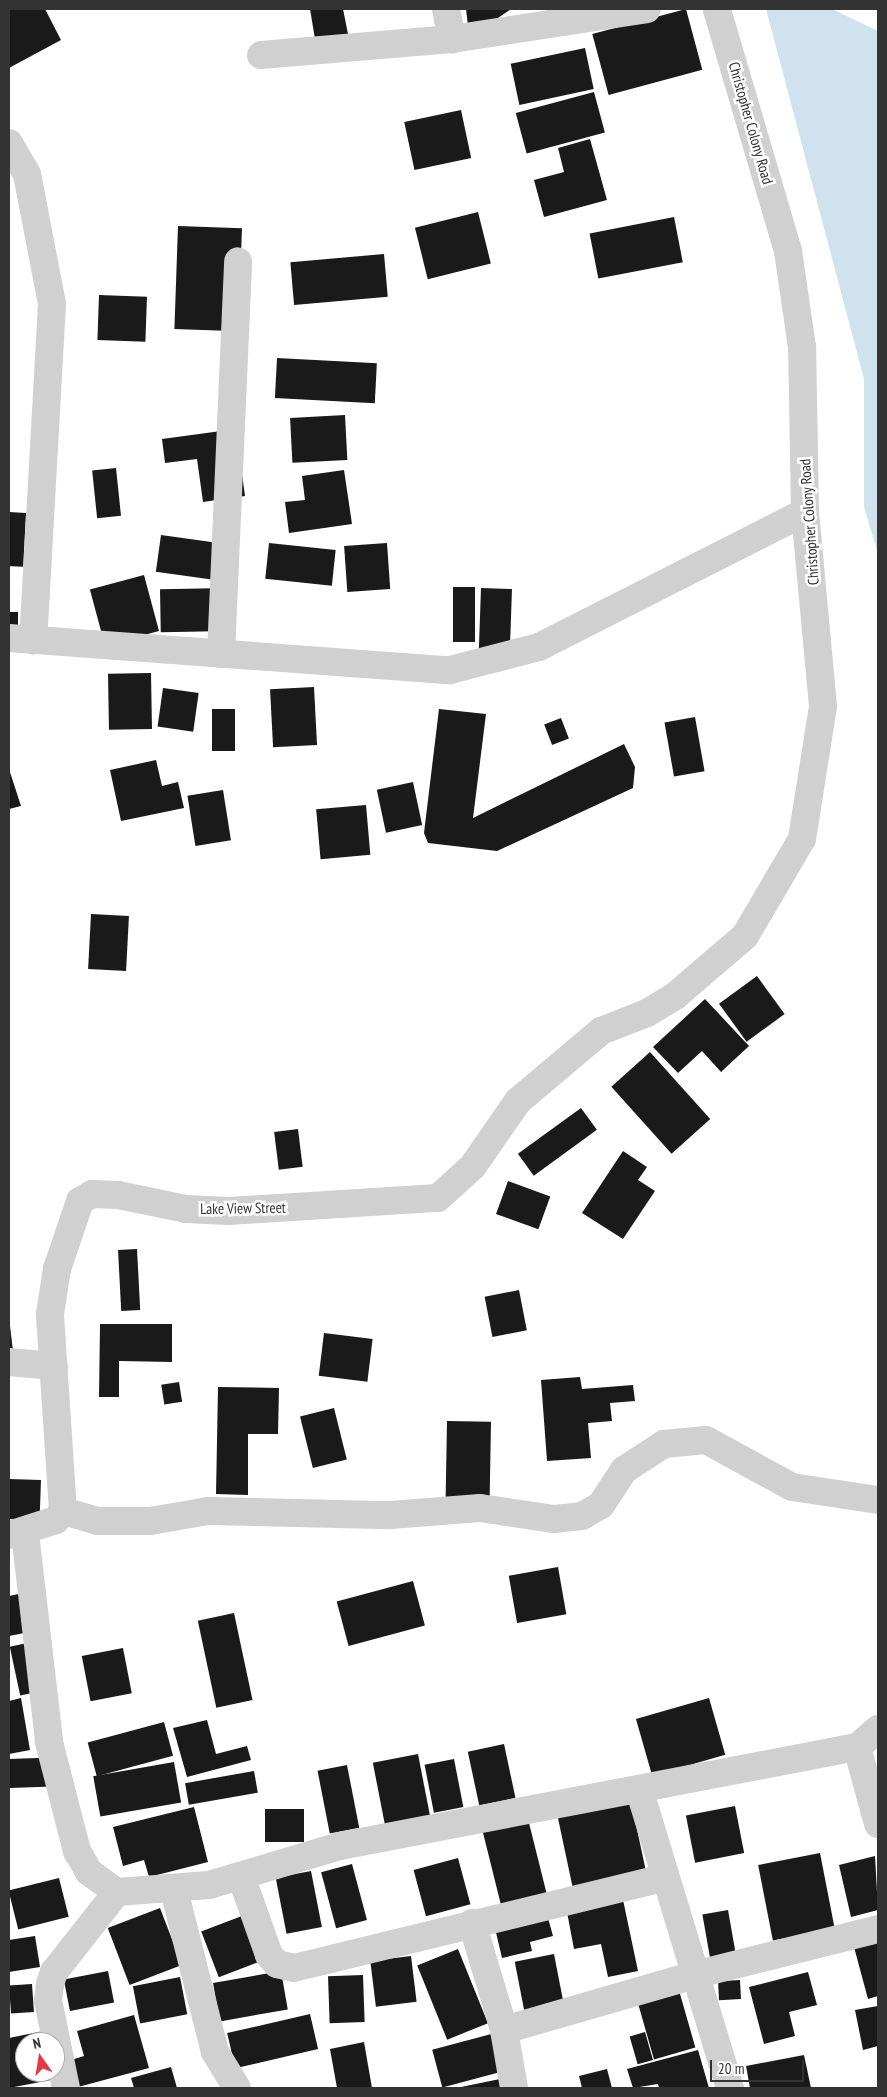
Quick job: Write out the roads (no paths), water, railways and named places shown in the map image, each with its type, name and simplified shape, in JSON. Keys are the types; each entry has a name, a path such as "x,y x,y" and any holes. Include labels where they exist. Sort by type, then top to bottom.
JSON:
{"street":[{"path":"446,9 452,38"},
{"path":"261,55 452,38 647,9"},
{"name":"Christopher Colony Road","path":"675,996 745,936 802,839 823,706 805,512 802,347 788,250 716,9"},
{"path":"9,143 27,174 52,304 21,639 450,670 496,662 539,647 805,512"},
{"path":"221,654 238,261"},
{"name":"Lake View Street","path":"63,1510 50,1314 57,1269 80,1201 92,1194 118,1195 186,1209 229,1211 438,1198 474,1166 518,1101 600,1031 647,1014 675,996"},
{"path":"9,1362 54,1366"},
{"path":"878,1500 792,1487 706,1440 664,1444 624,1470 601,1505 582,1516 554,1519 480,1508 391,1514 208,1510 150,1521 97,1521 63,1510 56,1520 17,1534 49,1742 77,1851 89,1872 117,1892 174,1890 241,1876 340,1846 640,1792 857,1746 878,1729"},
{"path":"857,1746 878,1824"},
{"path":"640,1792 664,1878 698,1974 730,2088"},
{"path":"241,1876 269,1954 277,1964 294,1968 472,1923 664,1878"},
{"path":"174,1890 216,2052 236,2088"},
{"path":"66,2088 48,2000 50,1984 54,1972 117,1892"},
{"path":"472,1923 504,2030 514,2088"},
{"path":"504,2030 698,1974 878,1930"}],"water":[{"path":"766,9 832,9 878,31 878,554 864,507 864,379"}]}
